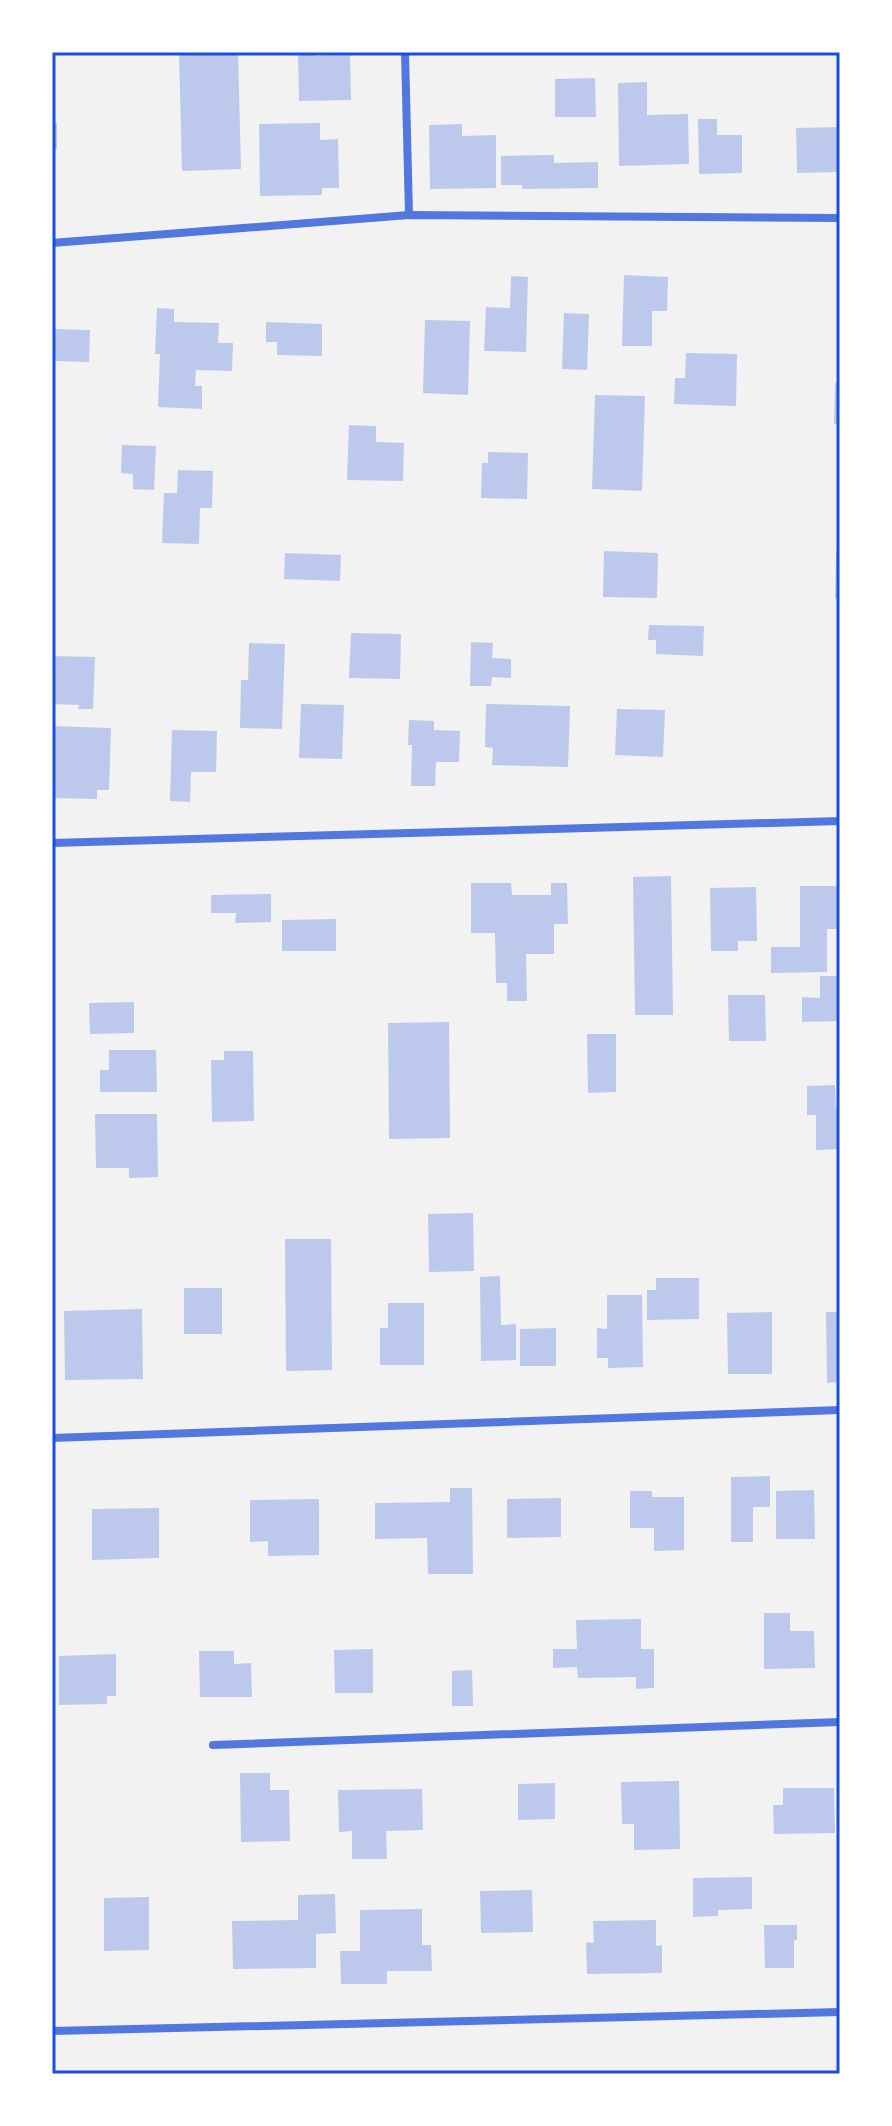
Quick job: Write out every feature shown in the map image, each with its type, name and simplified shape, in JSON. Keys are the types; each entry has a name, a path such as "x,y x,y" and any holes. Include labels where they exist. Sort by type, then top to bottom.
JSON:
{"street":[{"path":"405,52 409,215"},
{"path":"52,243 409,215 840,218"},
{"path":"52,843 840,821"},
{"path":"52,1438 840,1410"},
{"path":"213,1745 840,1722"},
{"path":"52,2031 840,2012"}],"building":[{"path":"179,52 238,52 241,169 182,171"},
{"path":"298,52 315,52 315,56 350,55 351,100 299,101"},
{"path":"595,78 596,117 555,117 555,79"},
{"path":"647,82 647,115 688,114 689,164 619,166 618,83"},
{"path":"698,119 717,119 717,135 742,135 742,173 699,174"},
{"path":"57,123 57,149 52,149 52,124"},
{"path":"320,123 320,140 338,139 339,188 322,188 322,195 260,196 259,124"},
{"path":"462,124 462,136 496,135 496,188 430,189 429,125"},
{"path":"840,127 840,172 797,173 796,128"},
{"path":"554,155 554,163 598,162 598,188 522,189 522,185 501,185 501,156"},
{"path":"624,275 668,277 667,311 652,311 652,346 622,346"},
{"path":"511,276 528,277 526,352 484,351 486,307 510,308"},
{"path":"157,308 174,309 174,322 219,323 218,343 233,343 232,371 196,370 195,386 202,386 202,409 158,407 160,354 155,354"},
{"path":"564,313 589,314 587,370 562,369"},
{"path":"425,320 470,321 468,395 423,393"},
{"path":"266,322 322,324 322,356 277,355 277,342 266,342"},
{"path":"52,329 90,330 89,362 55,361"},
{"path":"686,353 737,354 736,406 674,404 675,378 685,378"},
{"path":"835,383 840,383 840,424 834,424"},
{"path":"595,395 645,396 642,491 592,489"},
{"path":"349,425 376,426 376,442 404,443 403,481 347,480"},
{"path":"122,445 156,446 154,490 133,489 133,474 121,473"},
{"path":"488,452 528,453 527,499 481,498 482,463 488,463"},
{"path":"178,470 213,471 212,508 200,508 199,544 162,543 164,493 177,493"},
{"path":"604,551 658,553 657,598 603,597"},
{"path":"836,551 840,551 840,599 835,599"},
{"path":"285,553 341,555 340,581 284,579"},
{"path":"649,625 704,626 703,656 656,654 656,640 648,640"},
{"path":"351,633 401,634 400,679 349,678"},
{"path":"471,642 493,643 492,658 511,659 511,678 492,677 491,686 470,686"},
{"path":"249,643 285,644 282,729 240,728 241,680 248,680"},
{"path":"52,656 95,657 93,709 52,704"},
{"path":"301,704 344,705 342,759 299,758"},
{"path":"486,704 570,706 568,767 492,765 493,748 485,747"},
{"path":"617,709 665,710 663,757 615,755"},
{"path":"409,720 434,721 434,730 460,731 459,762 436,762 435,786 411,786"},
{"path":"52,726 111,728 109,790 97,790 97,799 52,798"},
{"path":"172,730 217,731 216,772 191,772 190,802 170,801"},
{"path":"671,876 673,1015 635,1015 633,877"},
{"path":"471,883 511,883 512,895 551,895 551,883 567,883 568,924 554,924 554,954 526,954 527,1001 507,1001 507,983 496,983 495,933 471,933"},
{"path":"800,886 840,886 840,929 827,929 827,972 771,973 771,947 800,947"},
{"path":"756,887 757,941 738,941 738,951 711,951 710,888"},
{"path":"271,894 271,922 235,923 236,913 211,913 211,895"},
{"path":"336,919 336,951 282,951 282,920"},
{"path":"820,976 840,976 840,1021 802,1022 802,997 820,998"},
{"path":"728,995 765,995 766,1041 729,1041"},
{"path":"134,1002 134,1033 90,1034 89,1003"},
{"path":"449,1022 450,1138 389,1139 388,1023"},
{"path":"587,1034 616,1034 616,1092 588,1093"},
{"path":"109,1050 156,1050 157,1092 100,1092 100,1070 109,1070"},
{"path":"224,1051 253,1051 254,1121 212,1122 211,1060 224,1060"},
{"path":"835,1085 836,1108 840,1108 840,1149 816,1150 816,1115 807,1115 807,1086"},
{"path":"95,1114 157,1114 158,1177 129,1178 129,1168 96,1168"},
{"path":"473,1213 474,1271 429,1272 428,1214"},
{"path":"285,1239 331,1239 332,1370 286,1371"},
{"path":"500,1276 501,1325 516,1324 516,1360 481,1361 480,1277"},
{"path":"656,1278 699,1278 699,1319 647,1320 647,1290 656,1290"},
{"path":"184,1288 222,1288 222,1334 184,1334"},
{"path":"607,1295 642,1295 643,1367 608,1368 608,1358 597,1358 597,1328 607,1329"},
{"path":"388,1303 424,1303 424,1365 380,1365 380,1328 388,1328"},
{"path":"142,1309 143,1379 65,1380 64,1311"},
{"path":"772,1312 772,1374 728,1374 727,1313"},
{"path":"826,1312 840,1312 840,1382 827,1383"},
{"path":"556,1328 556,1366 520,1366 520,1329"},
{"path":"770,1476 770,1507 753,1507 753,1542 731,1542 731,1477"},
{"path":"450,1488 472,1488 473,1574 428,1574 427,1538 375,1539 375,1503 450,1502"},
{"path":"814,1490 815,1539 776,1539 776,1491"},
{"path":"630,1491 652,1491 652,1497 684,1497 684,1550 654,1551 654,1528 630,1528"},
{"path":"561,1498 561,1537 507,1538 507,1499"},
{"path":"319,1499 319,1555 268,1556 268,1541 250,1542 250,1500"},
{"path":"159,1508 159,1558 92,1560 92,1509"},
{"path":"764,1613 790,1613 790,1631 814,1631 815,1668 764,1669"},
{"path":"641,1619 641,1649 654,1649 654,1688 636,1689 636,1677 578,1678 577,1667 553,1668 553,1649 577,1649 576,1620"},
{"path":"373,1649 373,1693 335,1693 334,1650"},
{"path":"199,1651 234,1651 234,1664 251,1663 252,1697 200,1697"},
{"path":"116,1654 116,1696 107,1696 107,1704 59,1705 59,1656"},
{"path":"472,1670 473,1706 452,1706 452,1671"},
{"path":"240,1773 270,1773 270,1790 289,1790 290,1841 241,1842"},
{"path":"679,1781 680,1849 634,1850 634,1824 622,1824 621,1782"},
{"path":"555,1783 555,1819 518,1820 518,1784"},
{"path":"783,1788 834,1788 835,1833 774,1834 773,1805 783,1805"},
{"path":"422,1789 423,1830 386,1831 387,1859 352,1859 352,1831 339,1832 338,1790"},
{"path":"752,1877 752,1909 718,1910 718,1916 693,1917 693,1878"},
{"path":"532,1890 533,1932 481,1933 480,1891"},
{"path":"335,1894 336,1933 316,1934 316,1968 233,1969 232,1921 298,1920 298,1895"},
{"path":"149,1897 149,1950 104,1951 104,1898"},
{"path":"422,1909 422,1945 431,1945 432,1971 387,1971 387,1984 341,1984 340,1951 360,1951 360,1910"},
{"path":"656,1920 656,1946 662,1945 662,1973 587,1974 586,1942 594,1943 593,1921"},
{"path":"764,1925 797,1925 794,1968 765,1968"}]}
